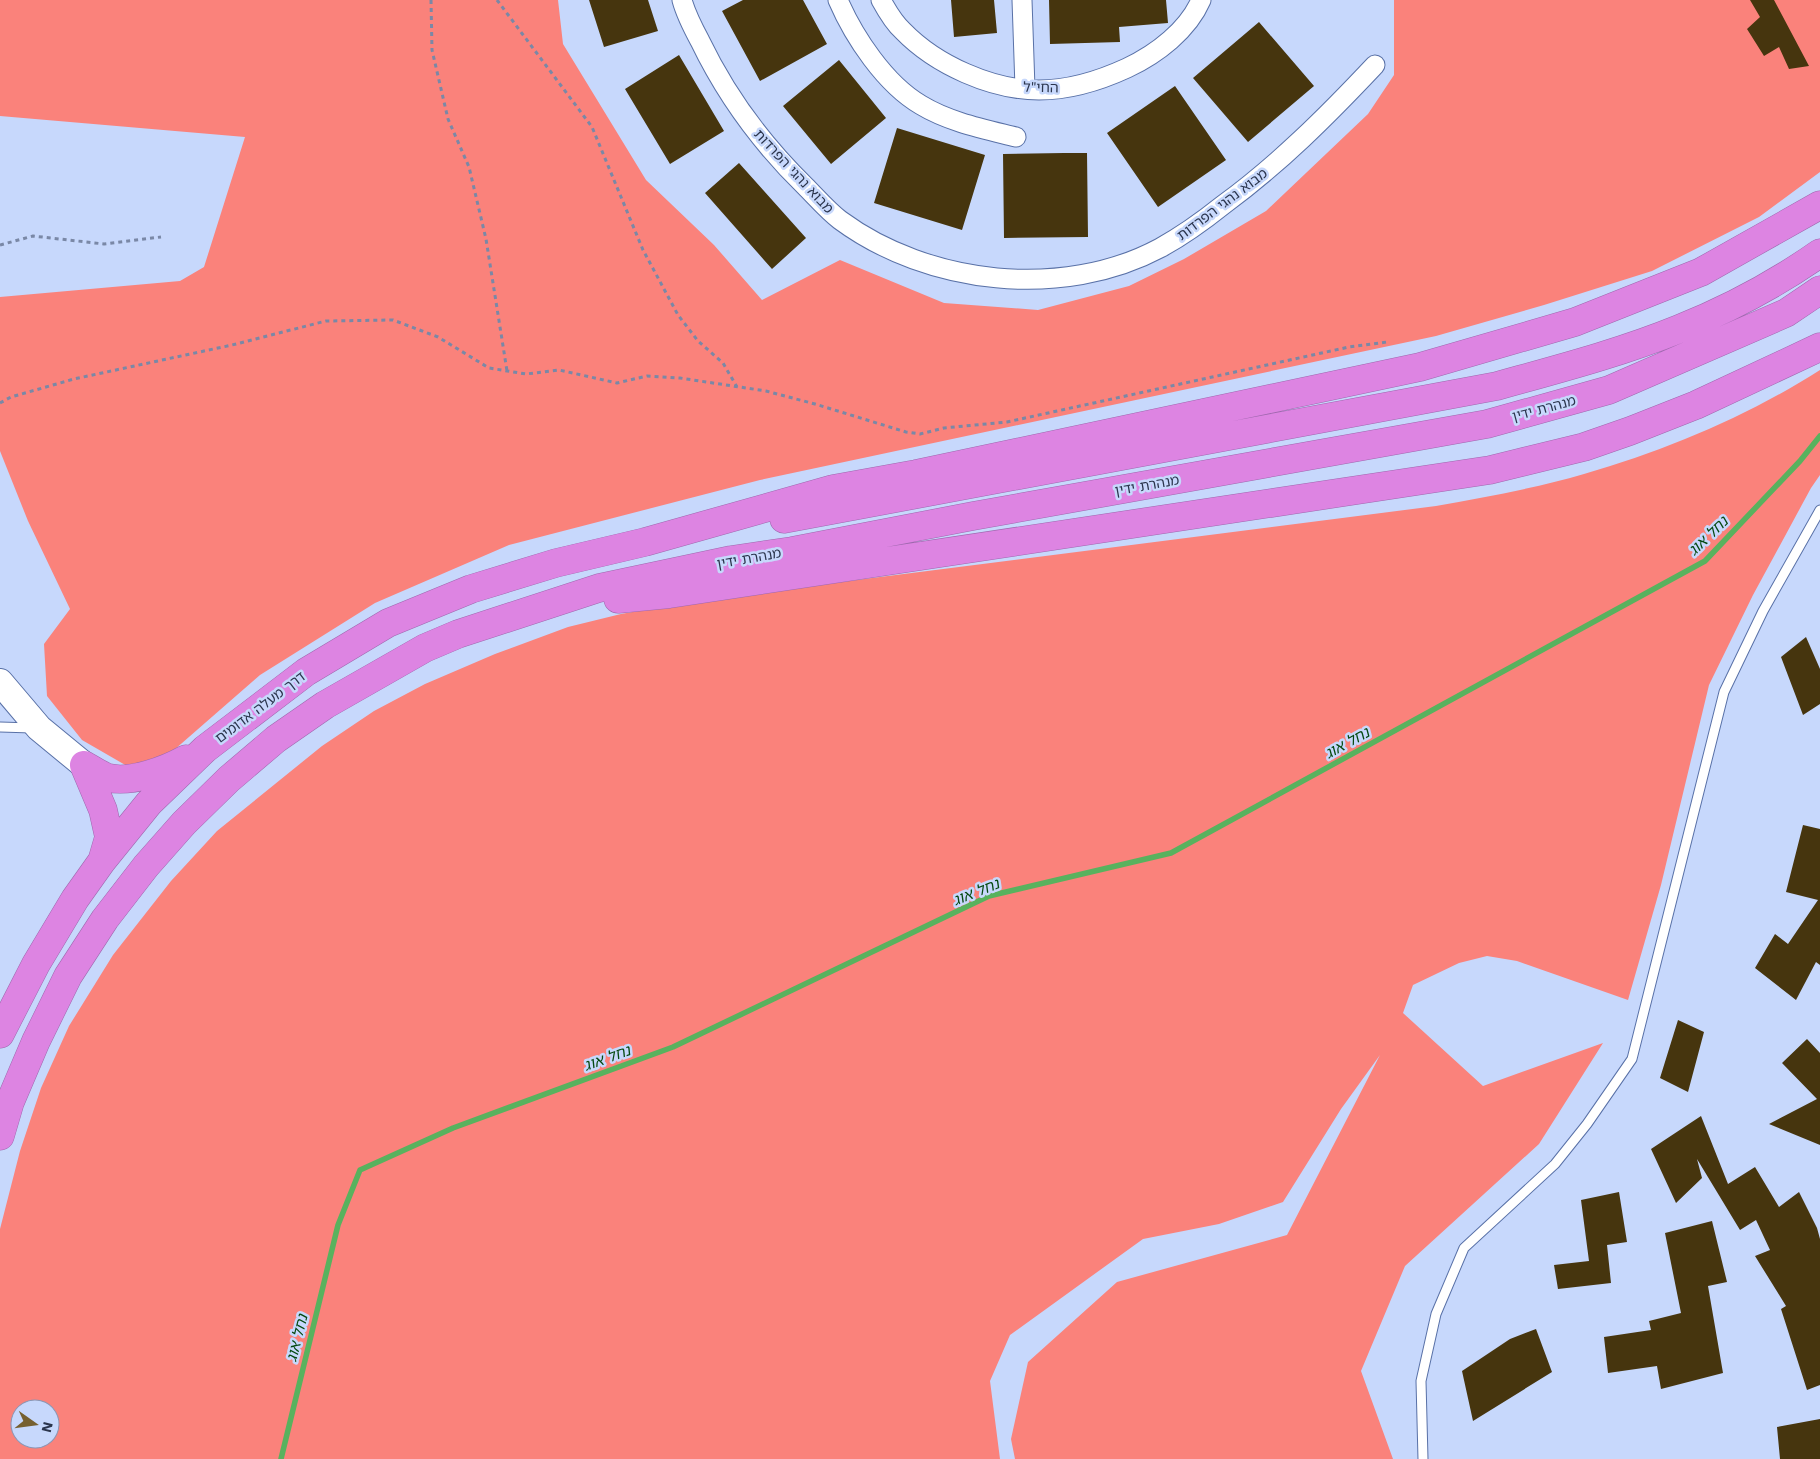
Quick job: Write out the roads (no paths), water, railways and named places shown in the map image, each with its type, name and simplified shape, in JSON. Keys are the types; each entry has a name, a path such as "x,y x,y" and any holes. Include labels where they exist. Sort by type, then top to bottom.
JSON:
{"highway":[{"path":"645,542 833,489 926,472 1420,367 1575,322 1701,272 1820,205"},
{"path":"645,542 785,518 1497,386 1583,362 1679,329 1745,299 1792,273 1820,253"},
{"name":"מנהרת ידין","path":"458,634 599,588 731,560 792,551 973,516 1487,424 1609,390 1786,313 1820,290"},
{"path":"0,1136 10,1102 36,1041 68,976 105,919 146,866 178,830 229,779 276,738 325,705 425,648 458,634 553,609 669,594 1490,470 1584,447 1630,431 1696,405 1820,347"},
{"name":"דרך מעלה אדומים","path":"0,1034 36,964 75,899 102,861 149,803 205,749 306,672 388,623 471,589 556,563 645,542"},
{"path":"84,765 109,778 135,778 170,767 205,749"},
{"path":"84,765 103,810 109,838 102,861"}],"street":[{"name":"מבוא נהגי הפרדות","path":"682,0 686,14 711,65 745,117 793,174 840,220 897,253 944,269 984,277 1023,280 1092,272 1128,262 1159,248 1194,228 1297,145 1375,66"},
{"path":"838,0 845,17 867,51 896,86 914,100 960,122 1016,136"},
{"name":"החי\"ל","path":"881,0 902,31 954,69 1005,86 1039,90 1066,88 1119,72 1144,60 1163,48 1187,22 1201,0"},
{"path":"1022,0 1025,88"},
{"path":"1,685 39,728 84,765"}],"lane":[{"path":"1422,1459 1422,1381 1436,1314 1464,1248 1555,1164 1587,1124 1632,1059 1724,692 1763,611 1820,510"},
{"path":"0,727 39,728"}],"waterway":[{"name":"נחל אוג","path":"281,1459 338,1225 360,1170 453,1128 673,1047 989,896 1171,853 1705,561 1800,461 1820,436"}]}
